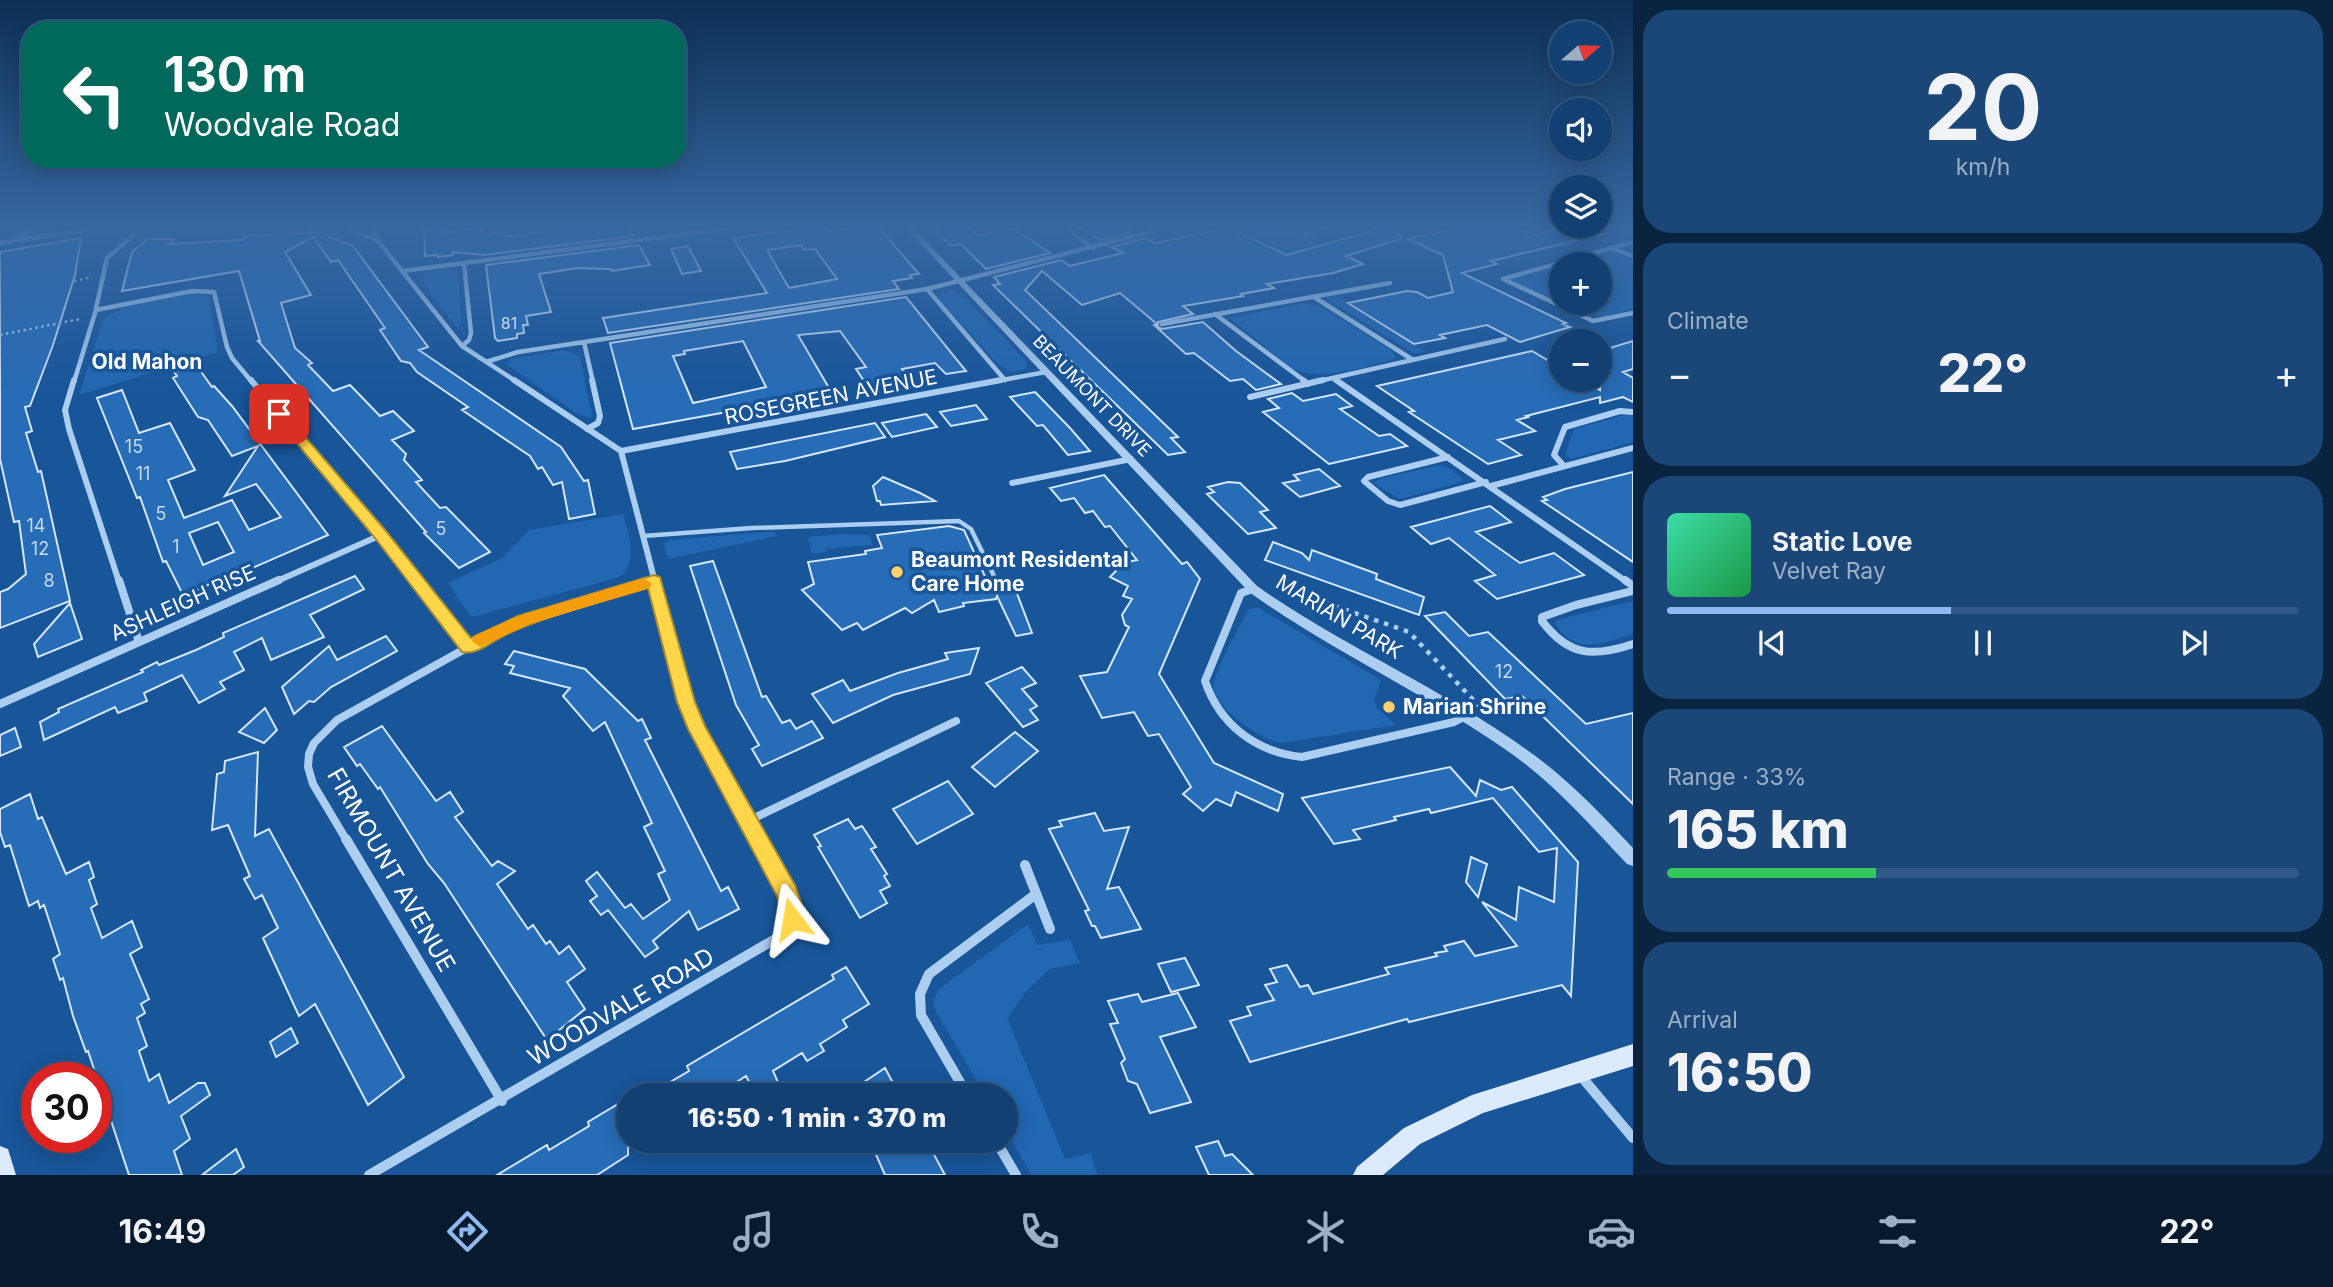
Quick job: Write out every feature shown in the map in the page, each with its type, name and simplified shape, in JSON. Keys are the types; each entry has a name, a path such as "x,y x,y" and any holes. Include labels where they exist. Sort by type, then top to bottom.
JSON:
{"main road":[{"path":"1365,1175 1412,1136 1480,1103 1633,1055"},
{"path":"0,1157 4,1175"}],"street":[{"path":"102,282 65,412 138,642"},
{"path":"412,282 462,346 621,451"},
{"path":"462,346 469,340 471,333 466,282"},
{"path":"486,362 518,352 960,282"},
{"name":"BEAUMONT DRIVE","path":"960,282 1131,458 1252,589"},
{"path":"1162,324 1390,282"},
{"path":"1509,282 1592,321 1633,313"},
{"path":"928,289 1005,380"},
{"path":"96,310 192,291 214,292 232,358 381,535 468,647 524,620 654,580"},
{"path":"1314,297 1413,360"},
{"path":"1215,314 1308,384"},
{"path":"1250,397 1505,339"},
{"path":"583,342 600,416 598,423 587,429"},
{"name":"ROSEGREEN AVENUE","path":"621,451 1046,372"},
{"path":"1334,379 1489,484 1633,589"},
{"path":"1564,466 1554,455 1565,427 1620,411 1633,412"},
{"path":"1448,457 1368,477 1364,481 1388,501 1400,505 1633,448"},
{"name":"WOODVALE ROAD","path":"369,1175 502,1101 760,950 786,930 792,919 787,892 697,729 686,702 621,451"},
{"path":"1012,483 1131,458"},
{"name":"ASHLEIGH RISE","path":"0,704 381,535"},
{"name":"MARIAN PARK","path":"1464,717 1454,722 1302,757 1289,757 1247,738 1225,717 1208,693 1205,681 1241,593 1252,589 1287,613 1464,717 1518,751 1549,775 1633,859"},
{"path":"1633,589 1542,617 1542,621 1573,649 1582,653 1600,654 1633,644"},
{"name":"FIRMOUNT AVENUE","path":"468,647 337,720 314,743 309,754 308,767 313,784 502,1101"},
{"path":"748,821 956,721"},
{"path":"1025,865 1050,929"},
{"path":"961,1083 922,1015 918,1000 922,986 929,974 1036,894"},
{"path":"1577,1071 1633,1138"},
{"path":"1003,1153 1016,1175"}],"lane":[{"path":"643,536 752,528 959,521 971,529 994,576"}],"path":[{"path":"0,335 82,318"},
{"path":"1268,583 1409,632 1484,711"}],"shaded area":[{"path":"423,282 459,282 461,325 457,328"},
{"path":"1514,282 1549,282 1549,299"},
{"path":"1612,282 1633,282 1633,308 1612,315"},
{"path":"949,291 961,294 1027,362 1026,369 1009,372 997,363 940,300 940,294"},
{"path":"192,294 208,296 218,352 79,395 104,318 126,307"},
{"path":"1336,296 1426,352 1413,353 1327,299"},
{"path":"1302,304 1320,306 1391,350 1396,357 1343,372 1304,373 1292,369 1230,318"},
{"path":"564,350 580,356 592,416 590,418 576,413 506,364 511,359"},
{"path":"1628,414 1633,415 1633,442 1572,459 1565,455 1574,429"},
{"path":"1440,465 1451,469 1465,481 1400,499 1373,483 1382,478"},
{"path":"623,514 630,540 631,558 624,573 617,578 476,616 470,616 448,583 502,558 529,530"},
{"path":"774,532 777,536 668,559 664,544 670,540"},
{"path":"869,535 873,545 825,549 826,552 812,554 808,537"},
{"path":"1633,601 1633,634 1611,641 1582,644 1573,641 1555,624 1561,619"},
{"path":"1259,608 1381,680 1374,700 1377,708 1396,725 1282,743 1259,735 1235,718 1218,699 1214,684 1221,663 1248,610"},
{"path":"1028,924 1037,945 1070,940 1080,963 1050,969 1026,992 1007,1018 1065,1159 1091,1153 1097,1175 1032,1175 1018,1152 1018,1083 978,1083 935,1010 933,1000 939,989"}],"building":[{"path":"0,282 73,282 30,406 25,407 32,431 26,433 38,472 41,471 70,601 0,628 0,592 26,574 19,521 14,522 0,459"},
{"path":"124,282 176,282 122,291"},
{"path":"242,282 303,282 311,295 281,303 295,348 312,363 308,365 333,391 350,385 380,416 393,411 414,431 392,440 406,454 404,460 422,480 416,482 440,508 446,507 490,552 459,568 424,533 426,532 260,341"},
{"path":"353,282 380,282 428,347 419,350 561,447 584,481 588,480 595,514 569,519 562,482 553,485 542,467 538,469 530,456 462,410 468,407 417,372 410,363 401,361 380,330 385,328"},
{"path":"488,282 541,282 551,312 526,316 528,325 523,325 524,333 517,334 517,338 498,341 495,338"},
{"path":"760,282 785,282 789,288 822,282 894,282 899,289 608,333 603,318 767,293"},
{"path":"998,282 1032,282 1025,290 1178,437 1171,438 1185,452 1168,455 993,285 1000,284"},
{"path":"1055,282 1280,282 1267,284 1274,288 1241,294 1243,296 1183,306 1193,314 1158,322 1158,327 1162,329 1203,322 1236,351 1281,384 1256,390 1243,379 1230,381 1194,353 1186,354 1154,325 1157,324 1120,293 1082,305"},
{"path":"1450,282 1480,282 1570,327 1549,329 1549,333 1520,342 1487,325 1440,335 1445,338 1414,344 1348,303 1407,291 1417,292 1428,298 1453,292"},
{"path":"906,297 966,371 946,374 935,363 902,369 910,380 868,387 856,369 866,367 840,331 798,335 832,393 633,429 610,343","holes":["743,341 766,387 693,403 673,356 685,354 684,351"]},
{"path":"1633,341 1633,369 1623,372 1633,378 1633,402 1623,397 1600,403 1600,397 1526,416 1528,417 1517,420 1535,431 1498,440 1521,455 1488,464 1409,412 1414,411 1377,386 1532,351 1549,361 1549,392 1612,392 1612,347"},
{"path":"197,366 212,387 214,386 232,406 328,535 234,576 233,574 220,579 184,597 166,561 163,562 140,497 137,498 97,398 122,390 139,433 170,423 195,470 168,480 184,518 232,500 249,530 281,517 256,484 225,496 258,446 232,456 208,420 198,417 173,378 177,376 174,372","holes":["218,522 234,552 203,565 189,533"]},
{"path":"1035,392 1090,451 1068,455 1043,425 1037,426 1010,397"},
{"path":"1292,393 1303,401 1336,394 1352,406 1340,409 1379,436 1390,434 1407,446 1329,464 1263,412 1279,408 1268,399"},
{"path":"976,405 987,419 951,426 940,412"},
{"path":"926,414 937,427 892,437 882,423"},
{"path":"875,423 885,437 785,461 737,469 730,452"},
{"path":"1319,469 1340,486 1300,497 1283,483 1299,480 1294,475"},
{"path":"1633,472 1633,562 1542,501 1547,500 1543,497 1565,489"},
{"path":"1104,475 1182,564 1187,562 1200,579 1159,674 1214,763 1283,794 1278,811 1236,792 1231,806 1216,799 1203,811 1183,794 1191,787 1159,734 1148,736 1134,712 1102,718 1080,676 1107,672 1129,627 1125,625 1122,615 1132,599 1123,596 1128,586 1110,577 1116,571 1112,565 1137,560 1110,526 1105,527 1093,511 1085,513 1074,498 1061,501 1050,488"},
{"path":"883,477 935,501 881,505 880,501 877,501 873,486"},
{"path":"1228,482 1240,483 1268,510 1260,512 1276,528 1248,534 1207,494 1214,492 1208,487"},
{"path":"1490,506 1511,522 1476,532 1520,563 1554,553 1584,575 1497,599 1475,581 1495,575 1449,538 1431,544 1411,527"},
{"name":"Beaumont Residental Care Home","path":"949,526 964,530 988,583 1013,583 1032,633 1016,636 997,596 996,599 963,603 964,606 939,612 934,600 912,613 905,608 863,630 857,623 842,630 802,590 814,584 808,562 866,554 865,551 882,548 877,535"},
{"path":"1273,542 1302,553 1309,560 1312,550 1377,574 1376,579 1424,597 1419,615 1265,560"},
{"path":"713,561 762,697 766,696 782,723 790,720 796,729 812,721 823,738 762,766 752,749 759,745 736,705 690,566"},
{"path":"355,576 364,589 310,615 324,637 271,660 262,638 234,652 244,670 220,682 225,689 199,703 182,675 144,693 147,701 118,713 115,707 44,740 40,722 59,712 58,709 143,672 141,670 157,662 159,665 196,650 224,637 223,633"},
{"path":"70,603 82,639 38,657 34,644"},
{"path":"1445,612 1469,636 1488,632 1586,724 1633,713 1633,804 1522,696 1505,699 1425,616"},
{"path":"386,636 397,651 331,687 294,714 282,687 329,646 337,660"},
{"path":"979,648 970,674 893,695 833,723 812,694 843,680 850,691 898,673 948,659 945,653"},
{"path":"514,651 585,669 638,721 642,719 651,738 645,740 721,891 728,887 739,909 698,930 689,911 653,941 658,948 645,957 608,910 601,915 590,901 597,896 586,881 597,872 625,908 631,904 643,919 670,900 658,874 665,871 644,827 652,823 605,722 593,731 563,696 570,688 510,673 514,666 505,664"},
{"path":"1022,667 1036,683 1022,689 1037,706 1030,710 1038,720 1023,727 986,683"},
{"path":"265,708 277,730 264,743 239,732"},
{"path":"382,726 436,801 450,792 463,812 455,817 492,866 498,861 515,871 497,884 528,929 533,925 546,944 550,941 559,954 569,946 585,969 567,982 585,1009 547,1040 444,883 428,864 380,787 378,789 360,764 357,766 344,747"},
{"path":"15,728 21,747 0,756 0,735"},
{"path":"1015,732 1038,751 995,787 972,767"},
{"path":"258,752 255,836 269,829 404,1077 368,1105 315,1004 299,1016 263,938 278,928 262,895 255,899 244,879 250,876 228,825 212,830 217,774 224,772 225,761"},
{"path":"1450,767 1476,796 1480,780 1501,790 1512,787 1578,862 1571,996 1562,985 1409,1022 1407,1019 1250,1062 1230,1021 1251,1015 1247,1007 1274,1000 1265,985 1277,982 1270,969 1287,965 1300,987 1308,985 1313,994 1389,974 1385,968 1437,956 1435,953 1447,951 1444,946 1464,941 1475,956 1517,946 1482,902 1516,920 1519,887 1554,902 1557,848 1539,852 1493,798 1431,813 1429,809 1394,817 1396,820 1353,830 1360,839 1334,844 1302,798"},
{"path":"948,781 973,814 917,844 893,809"},
{"path":"30,794 38,819 42,817 66,874 89,862 94,877 89,880 97,904 91,908 102,938 132,921 142,947 130,954 149,999 141,1004 145,1013 137,1018 147,1046 139,1051 149,1081 159,1074 169,1103 198,1083 205,1083 210,1095 181,1116 190,1139 174,1151 182,1175 129,1175 112,1124 112,1062 92,1062 88,1051 86,1052 63,978 60,980 53,959 60,954 44,905 40,908 38,901 29,906 10,845 5,847 0,832 0,809"},
{"path":"1095,813 1104,831 1129,827 1107,889 1119,887 1141,929 1101,938 1095,926 1092,926 1085,911 1089,910 1049,829 1062,826 1059,821"},
{"path":"848,819 855,829 862,826 876,847 871,849 887,874 884,876 890,886 880,891 887,903 860,918 818,847 821,846 814,835"},
{"path":"1471,857 1487,864 1478,897 1466,882"},
{"path":"1185,958 1199,985 1171,992 1158,964"},
{"path":"846,967 869,1004 843,1020 847,1027 820,1044 824,1051 807,1061 802,1053 773,1071 778,1083 750,1083 746,1076 735,1083 668,1083 689,1071 687,1066 834,979 832,975"},
{"path":"1178,993 1196,1027 1160,1037 1191,1102 1150,1113 1137,1084 1128,1081 1121,1063 1125,1059 1110,1024 1118,1023 1108,1001 1138,994 1142,1002"},
{"path":"291,1028 298,1043 276,1057 270,1042"},
{"path":"885,1068 893,1083 862,1083"},
{"path":"616,1105 616,1153 628,1155 597,1175 497,1175 547,1145 549,1150 589,1126 588,1122"},
{"path":"1218,1141 1225,1156 1232,1154 1253,1175 1209,1175 1196,1147"},
{"path":"236,1149 244,1167 233,1175 202,1175"},
{"path":"875,1153 933,1153 945,1175 885,1175"}],"slow traffic":[{"path":"480,641 524,620 644,584"}],"place":[{"name":"Beaumont Residental Care Home","path":"897,572"},
{"name":"Marian Shrine","path":"1389,707"}],"district":[{"name":"Old Mahon","path":"147,362"}],"route":[{"path":"279,414 381,535 468,647 524,620 654,580 686,702 697,729 787,892 792,919"}]}
